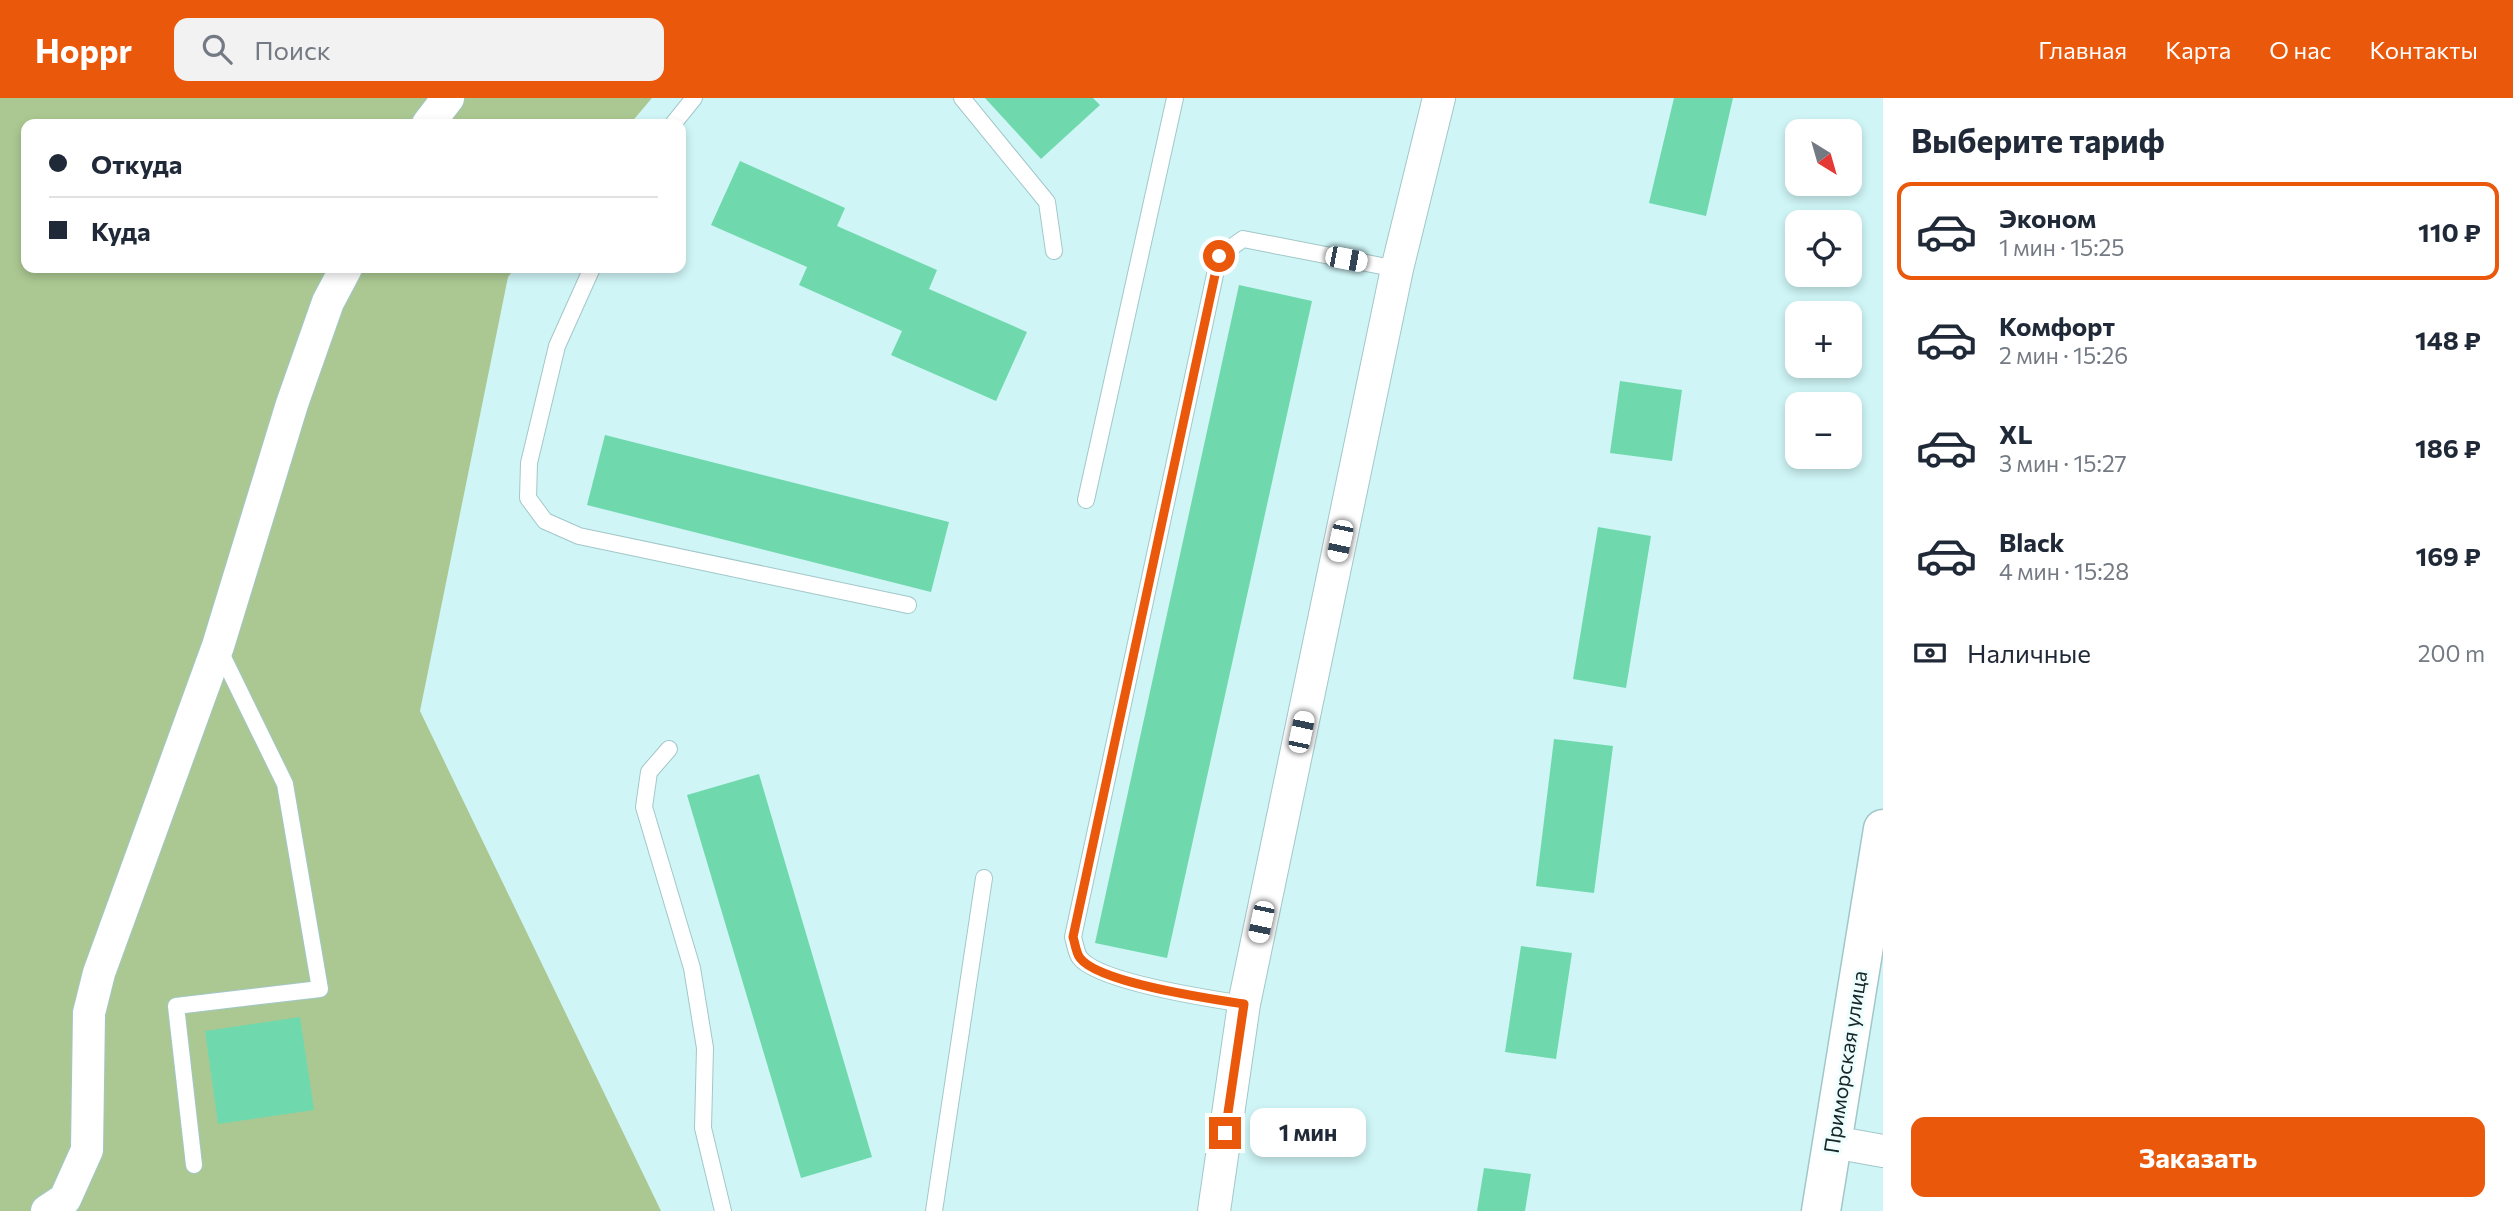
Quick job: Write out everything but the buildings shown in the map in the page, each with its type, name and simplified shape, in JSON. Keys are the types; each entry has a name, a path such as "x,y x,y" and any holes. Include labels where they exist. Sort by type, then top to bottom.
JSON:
{"highway":[{"name":"Приморская улица","path":"1821,1211 1883,829"}],"street":[{"path":"432,119 448,98"},
{"path":"1214,1211 1244,1004 1397,268 1439,98"},
{"path":"47,1211 65,1199 87,1150 89,1013 99,973 218,646 292,404 328,302 343,273"},
{"path":"1833,1142 1883,1151"}],"lane":[{"path":"677,119 694,98"},
{"path":"962,98 1047,202 1054,251"},
{"path":"1086,500 1175,98"},
{"path":"1244,1004 1177,993 1095,969 1079,958 1073,937 1219,256 1243,240 1397,268"},
{"path":"590,273 557,346 529,463 528,498 545,522 579,536 908,604"},
{"path":"194,1165 176,1006 320,989 285,784 218,646"},
{"path":"669,749 649,772 644,807 692,968 705,1048 703,1128 723,1211"},
{"path":"934,1211 984,878"}],"green space":[{"path":"0,98 652,98 634,119 21,119 21,273 511,273 508,277 420,711 661,1211 0,1211"}],"route":[{"path":"1219,256 1073,937 1079,958 1095,969 1177,993 1244,1004 1225,1133"}]}
